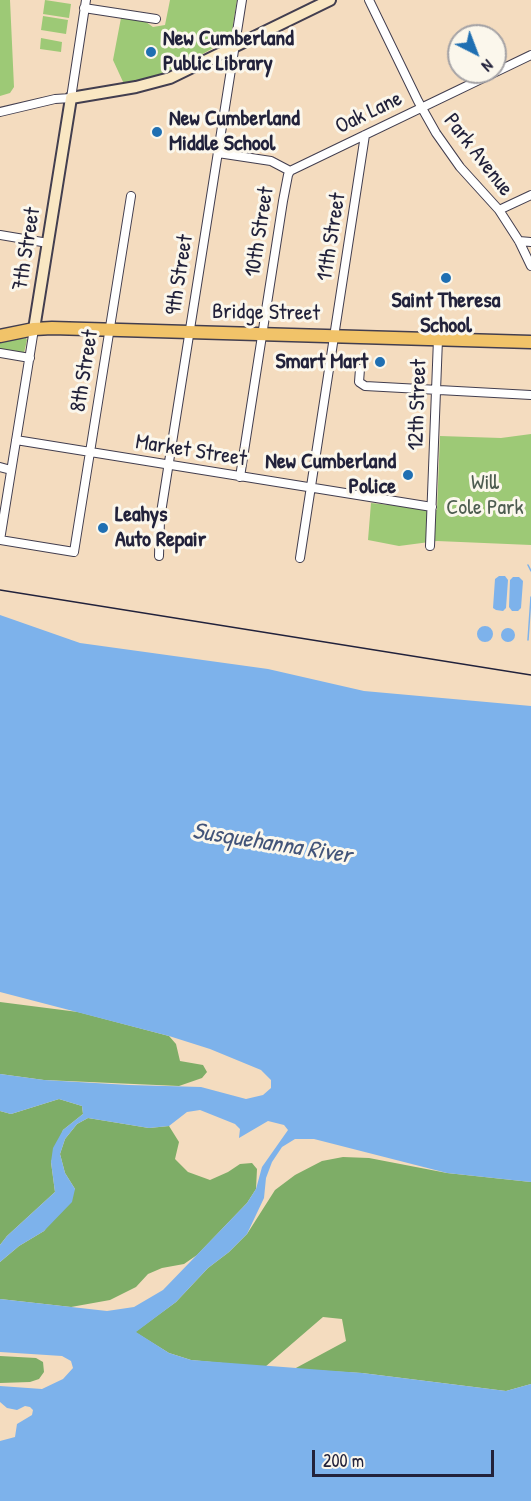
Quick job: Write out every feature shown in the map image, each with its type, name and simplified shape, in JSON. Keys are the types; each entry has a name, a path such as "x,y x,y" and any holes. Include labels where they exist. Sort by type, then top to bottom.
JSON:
{"main road":[{"path":"71,98 136,87 170,78 330,0"},
{"name":"7th Street","path":"34,329 71,98"},
{"name":"Bridge Street","path":"0,336 34,329 531,342"}],"street":[{"name":"9th Street","path":"159,556 160,519 242,0"},
{"name":"Park Avenue","path":"369,0 421,108 448,151 499,210 519,241 531,266"},
{"path":"85,4 156,19"},
{"name":"7th Street","path":"71,98 85,4"},
{"name":"Oak Lane","path":"290,171 531,55"},
{"path":"0,112 55,99 71,98"},
{"name":"11th Street","path":"300,558 366,135"},
{"path":"218,153 271,161 290,171"},
{"name":"10th Street","path":"240,477 290,171"},
{"path":"499,210 531,195"},
{"name":"8th Street","path":"0,540 74,552 131,196"},
{"path":"0,236 48,243"},
{"path":"519,241 531,242"},
{"name":"7th Street","path":"0,540 34,329"},
{"name":"12th Street","path":"430,546 438,339"},
{"path":"0,353 30,358"},
{"path":"360,369 359,382 364,386 531,395"},
{"name":"Market Street","path":"16,440 432,507"},
{"path":"0,467 11,470"}],"green space":[{"path":"0,0 10,0 14,87 10,93 0,96"},
{"path":"45,0 71,4 69,18 43,14"},
{"path":"170,0 237,0 231,38 181,66 154,77 124,84 113,60 121,18 146,22 153,27 165,25"},
{"path":"43,16 68,20 66,34 41,30"},
{"path":"41,38 62,42 61,52 40,49"},
{"path":"26,338 24,353 0,350 0,342"},
{"name":"Will Cole Park","path":"531,434 531,545 437,541 399,546 368,540 371,503 437,510 440,436 501,438"},
{"path":"0,1002 78,1012 169,1036 176,1044 180,1061 203,1065 207,1072 202,1078 179,1086 44,1080 0,1074"},
{"path":"59,1099 82,1106 83,1114 63,1130 51,1162 55,1192 0,1245 0,1111 11,1114"},
{"path":"88,1118 149,1128 169,1126 179,1142 175,1159 188,1172 210,1180 240,1164 252,1163 257,1169 256,1189 247,1203 197,1255 184,1264 162,1268 148,1274 136,1287 110,1300 71,1307 0,1299 0,1262 19,1246 44,1231 75,1189 65,1173 60,1154 65,1139 77,1124"},
{"path":"343,1157 369,1158 447,1173 531,1182 531,1384 506,1391 362,1373 294,1369 346,1341 342,1319 323,1317 265,1367 191,1360 169,1353 135,1332 176,1302 208,1268 247,1234 275,1190 295,1175 322,1161"},
{"path":"0,1356 36,1358 43,1362 44,1372 39,1379 30,1382 0,1383"}],"water":[{"path":"505,576 508,580 506,608 503,611 493,608 495,579"},
{"path":"513,577 519,577 523,581 521,608 518,611 512,611 509,607 510,580"},
{"name":"Susquehanna River","path":"0,615 80,643 268,669 364,691 531,706 531,1182 447,1173 314,1139 295,1139 282,1147 272,1162 266,1178 264,1198 247,1234 208,1268 176,1302 136,1332 169,1353 191,1360 362,1373 506,1391 531,1384 531,1501 0,1501 0,1441 15,1437 17,1424 32,1415 33,1410 25,1406 17,1410 7,1408 0,1402 0,1386 42,1389 63,1379 73,1368 71,1361 62,1356 0,1352 0,1299 107,1311 134,1307 163,1290 247,1203 256,1189 262,1167 288,1130 284,1125 268,1121 239,1138 240,1129 235,1124 200,1110 187,1112 169,1126 149,1128 88,1118 77,1124 65,1139 60,1154 65,1173 75,1189 72,1202 44,1231 19,1246 0,1262 0,1245 7,1236 55,1192 51,1162 53,1148 63,1130 83,1114 82,1106 59,1099 11,1114 0,1111 0,1074 44,1080 201,1087 246,1099 263,1095 271,1088 271,1080 261,1070 210,1049 169,1036 0,992"},
{"path":"482,626 488,626 493,634 491,640 482,642 477,637 477,631"},
{"path":"505,628 511,628 515,635 511,642 505,642 501,638 501,632"}],"waterway":[{"path":"528,565 531,571"},
{"path":"528,640 531,597"}],"railway":[{"path":"0,590 531,675"}],"place":[{"name":"New Cumberland Public Library","path":"151,52"},
{"name":"New Cumberland Middle School","path":"157,132"},
{"name":"Saint Theresa School","path":"446,278"},
{"name":"Smart Mart","path":"380,362"},
{"name":"New Cumberland Police","path":"408,475"},
{"name":"Leahys Auto Repair","path":"103,528"}]}
